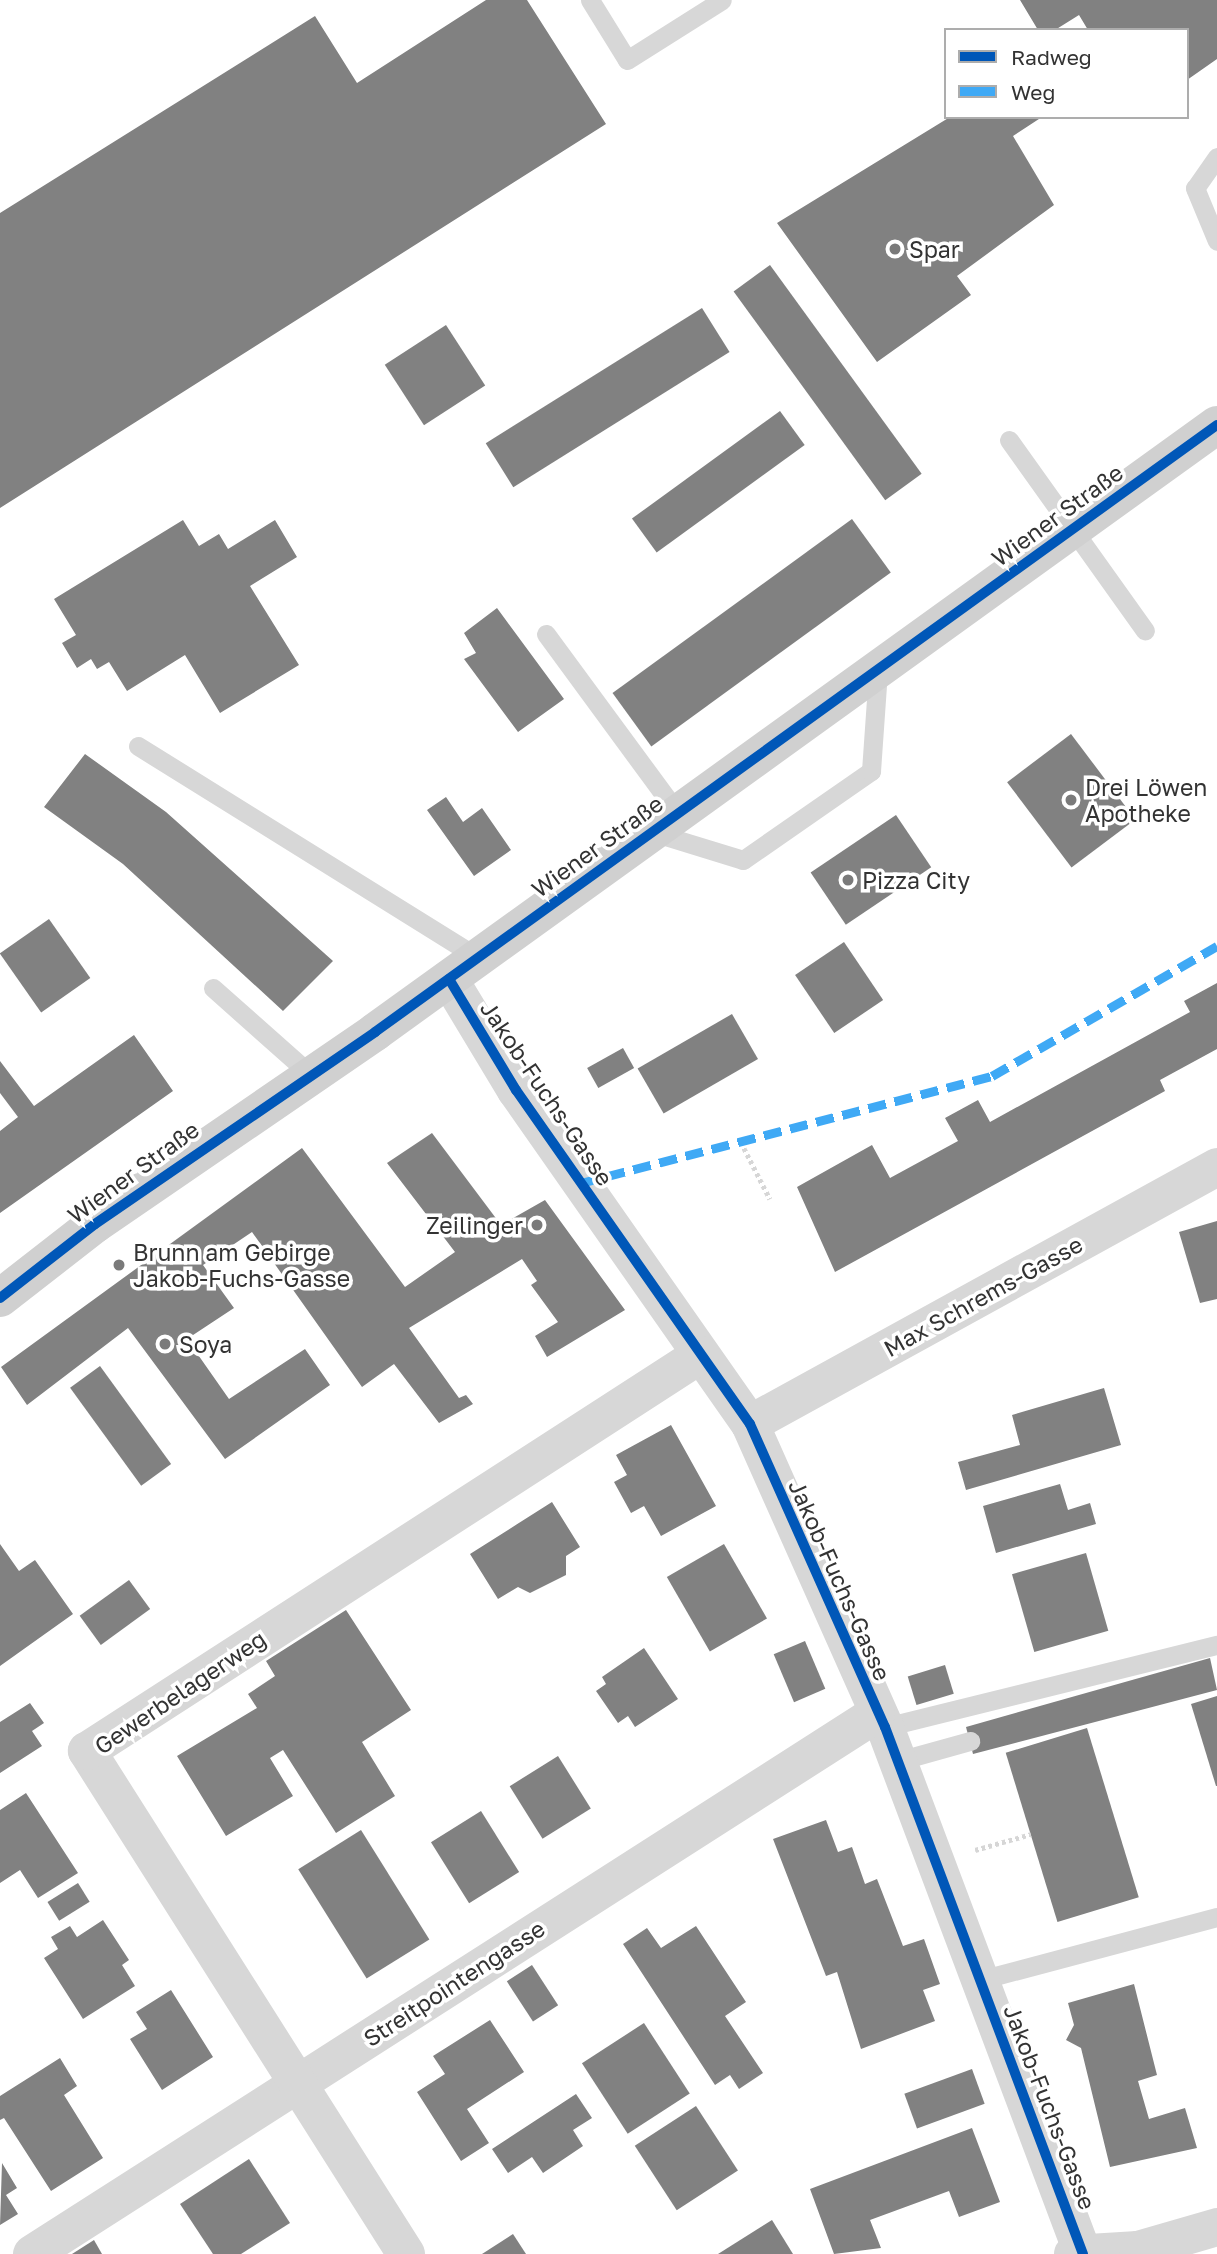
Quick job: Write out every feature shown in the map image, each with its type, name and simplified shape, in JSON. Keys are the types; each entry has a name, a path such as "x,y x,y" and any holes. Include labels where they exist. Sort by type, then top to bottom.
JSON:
{"main road":[{"name":"Wiener Straße","path":"0,1298 94,1224 464,969 1217,425"}],"street":[{"name":"Jakob-Fuchs-Gasse","path":"464,969 516,1090 750,1424 886,1734 980,1980 1079,2253"},
{"name":"Max Schrems-Gasse","path":"750,1424 1217,1167"},
{"name":"Gewerbelagerweg","path":"406,2254 87,1751 700,1355"},
{"name":"Streitpointengasse","path":"32,2254 299,2082 886,1734"},
{"path":"1079,2253 1138,2250 1217,2227"}],"lane":[{"path":"590,0 627,60 722,0"},
{"path":"1217,157 1195,188 1217,241"},
{"path":"1009,440 1145,631"},
{"path":"546,634 665,823 743,860 871,771 878,670"},
{"path":"138,746 464,969"},
{"path":"213,988 312,1076"},
{"path":"886,1734 1217,1645"},
{"path":"886,1734 970,1741"},
{"path":"980,1980 1217,1917"}],"path":[{"path":"741,1142 770,1199"},
{"path":"936,1862 1031,1833"}],"building":[{"path":"486,0 527,0 606,124 0,508 0,213 315,16 357,83"},
{"path":"1020,0 1217,0 1217,59 1189,79 1189,28 1087,28 1079,15 1058,28 1037,28"},
{"name":"Spar","path":"947,119 1039,119 1013,136 1054,205 957,276 971,295 877,362 777,223"},
{"path":"770,265 922,474 885,500 734,291"},
{"path":"702,308 730,352 513,487 486,443"},
{"path":"446,325 485,385 424,425 385,365"},
{"path":"780,411 805,445 657,553 632,519"},
{"path":"852,519 891,572 651,746 613,693"},
{"path":"183,520 199,546 219,534 228,549 275,520 297,557 250,586 299,665 220,713 185,655 127,691 109,662 97,669 91,659 77,668 62,643 76,635 54,599"},
{"path":"497,608 564,699 518,732 464,659 476,653 464,633"},
{"name":"Drei Löwen Apotheke","path":"1071,734 1135,819 1072,868 1007,782"},
{"path":"85,754 166,812 333,961 283,1011 123,864 44,807"},
{"path":"446,797 463,822 482,808 511,850 474,876 427,810"},
{"path":"896,815 931,867 846,925 811,873"},
{"path":"49,919 90,978 41,1012 0,953"},
{"path":"844,942 883,1000 834,1033 795,975"},
{"path":"1217,983 1217,1049 1160,1080 1165,1091 835,1272 797,1187 872,1145 890,1178 958,1141 945,1118 978,1100 990,1122 1190,1012 1184,1001"},
{"path":"732,1014 758,1059 664,1114 638,1068"},
{"path":"134,1035 173,1091 0,1213 0,1131 18,1117 0,1093 0,1061 34,1106"},
{"path":"623,1048 634,1068 598,1088 587,1068"},
{"path":"432,1133 501,1225 545,1200 625,1310 547,1357 535,1336 558,1322 531,1285 537,1281 522,1259 409,1328 459,1398 466,1395 473,1404 439,1423 394,1364 362,1387 252,1232 203,1265 234,1308 187,1339 229,1399 305,1349 330,1385 225,1459 128,1328 27,1405 1,1367 302,1148 405,1287 455,1252 387,1163"},
{"path":"1217,1221 1217,1299 1200,1303 1179,1232"},
{"path":"100,1366 171,1464 141,1486 70,1388"},
{"path":"1104,1388 1121,1445 966,1490 958,1462 1020,1445 1012,1415"},
{"path":"671,1425 716,1506 661,1536 644,1506 631,1513 614,1482 627,1475 616,1455"},
{"path":"1060,1484 1068,1510 1090,1503 1096,1524 996,1553 983,1506"},
{"path":"552,1502 580,1547 566,1556 566,1575 530,1593 518,1587 498,1599 470,1554"},
{"path":"0,1544 19,1571 35,1560 73,1614 0,1666"},
{"path":"724,1544 767,1618 710,1651 667,1577"},
{"path":"1086,1553 1108,1631 1034,1652 1012,1574"},
{"path":"129,1580 150,1609 101,1645 80,1616"},
{"path":"346,1610 411,1710 362,1742 395,1796 336,1833 283,1750 270,1758 293,1796 226,1836 177,1756 257,1708 248,1694 275,1676 266,1661"},
{"path":"805,1641 825,1689 794,1702 774,1654"},
{"path":"644,1648 678,1699 635,1727 628,1716 618,1723 596,1691 606,1684 602,1677"},
{"path":"1210,1658 1217,1690 973,1754 966,1727"},
{"path":"945,1665 954,1694 916,1705 908,1676"},
{"path":"1217,1696 1217,1786 1216,1786 1191,1704"},
{"path":"30,1703 44,1723 32,1731 42,1746 0,1773 0,1722"},
{"path":"1087,1728 1139,1897 1057,1922 1006,1753"},
{"path":"558,1756 591,1809 543,1839 510,1786"},
{"path":"26,1793 78,1873 38,1898 20,1870 0,1883 0,1810"},
{"path":"481,1811 519,1872 469,1903 431,1842"},
{"path":"826,1820 838,1852 852,1847 865,1884 877,1879 903,1946 924,1939 940,1984 923,1990 935,2021 861,2049 837,1972 826,1976 773,1839"},
{"path":"361,1830 429,1939 367,1979 298,1869"},
{"path":"78,1883 90,1902 59,1921 47,1902"},
{"path":"103,1920 129,1960 122,1965 135,1986 83,2019 44,1958 58,1949 51,1937 70,1926 77,1937"},
{"path":"696,1926 746,2002 725,2016 763,2073 739,2089 730,2075 715,2085 623,1944 647,1928 661,1948"},
{"path":"532,1965 558,2005 533,2022 507,1981"},
{"path":"1134,1984 1157,2075 1138,2081 1149,2119 1185,2108 1197,2148 1110,2167 1081,2048 1066,2040 1074,2025 1068,2003"},
{"path":"171,1990 213,2057 162,2090 130,2039 147,2029 136,2012"},
{"path":"490,2020 524,2072 467,2109 489,2143 461,2161 417,2092 445,2074 433,2056"},
{"path":"644,2023 690,2093 628,2134 582,2063"},
{"path":"60,2058 77,2086 64,2095 103,2158 51,2191 4,2118 0,2120 0,2096"},
{"path":"972,2069 985,2104 917,2128 904,2094"},
{"path":"576,2094 592,2118 573,2130 583,2146 543,2173 532,2157 508,2173 492,2149"},
{"path":"696,2106 738,2171 677,2210 635,2146"},
{"path":"972,2128 1000,2202 959,2217 949,2191 870,2220 881,2248 834,2254 810,2189"},
{"path":"249,2159 290,2223 241,2254 213,2254 180,2204"},
{"path":"2,2163 17,2188 6,2195 18,2214 0,2225"},
{"path":"772,2220 793,2254 718,2254"},
{"path":"513,2234 526,2254 482,2254"},
{"path":"94,2240 102,2254 72,2254"}],"marked path":[{"path":"581,1183 992,1076 1217,946"}],"cycle path":[{"path":"0,1298 95,1224 375,1032 1217,425"},
{"path":"449,979 516,1090 750,1424 885,1727 1083,2254"}],"place":[{"name":"Spar","path":"895,249"},
{"name":"Drei Löwen Apotheke","path":"1071,800"},
{"name":"Pizza City","path":"848,880"},
{"name":"Zeilinger","path":"537,1225"},
{"name":"Brunn am Gebirge Jakob-Fuchs-Gasse","path":"119,1265"},
{"name":"Soya","path":"165,1344"}]}
